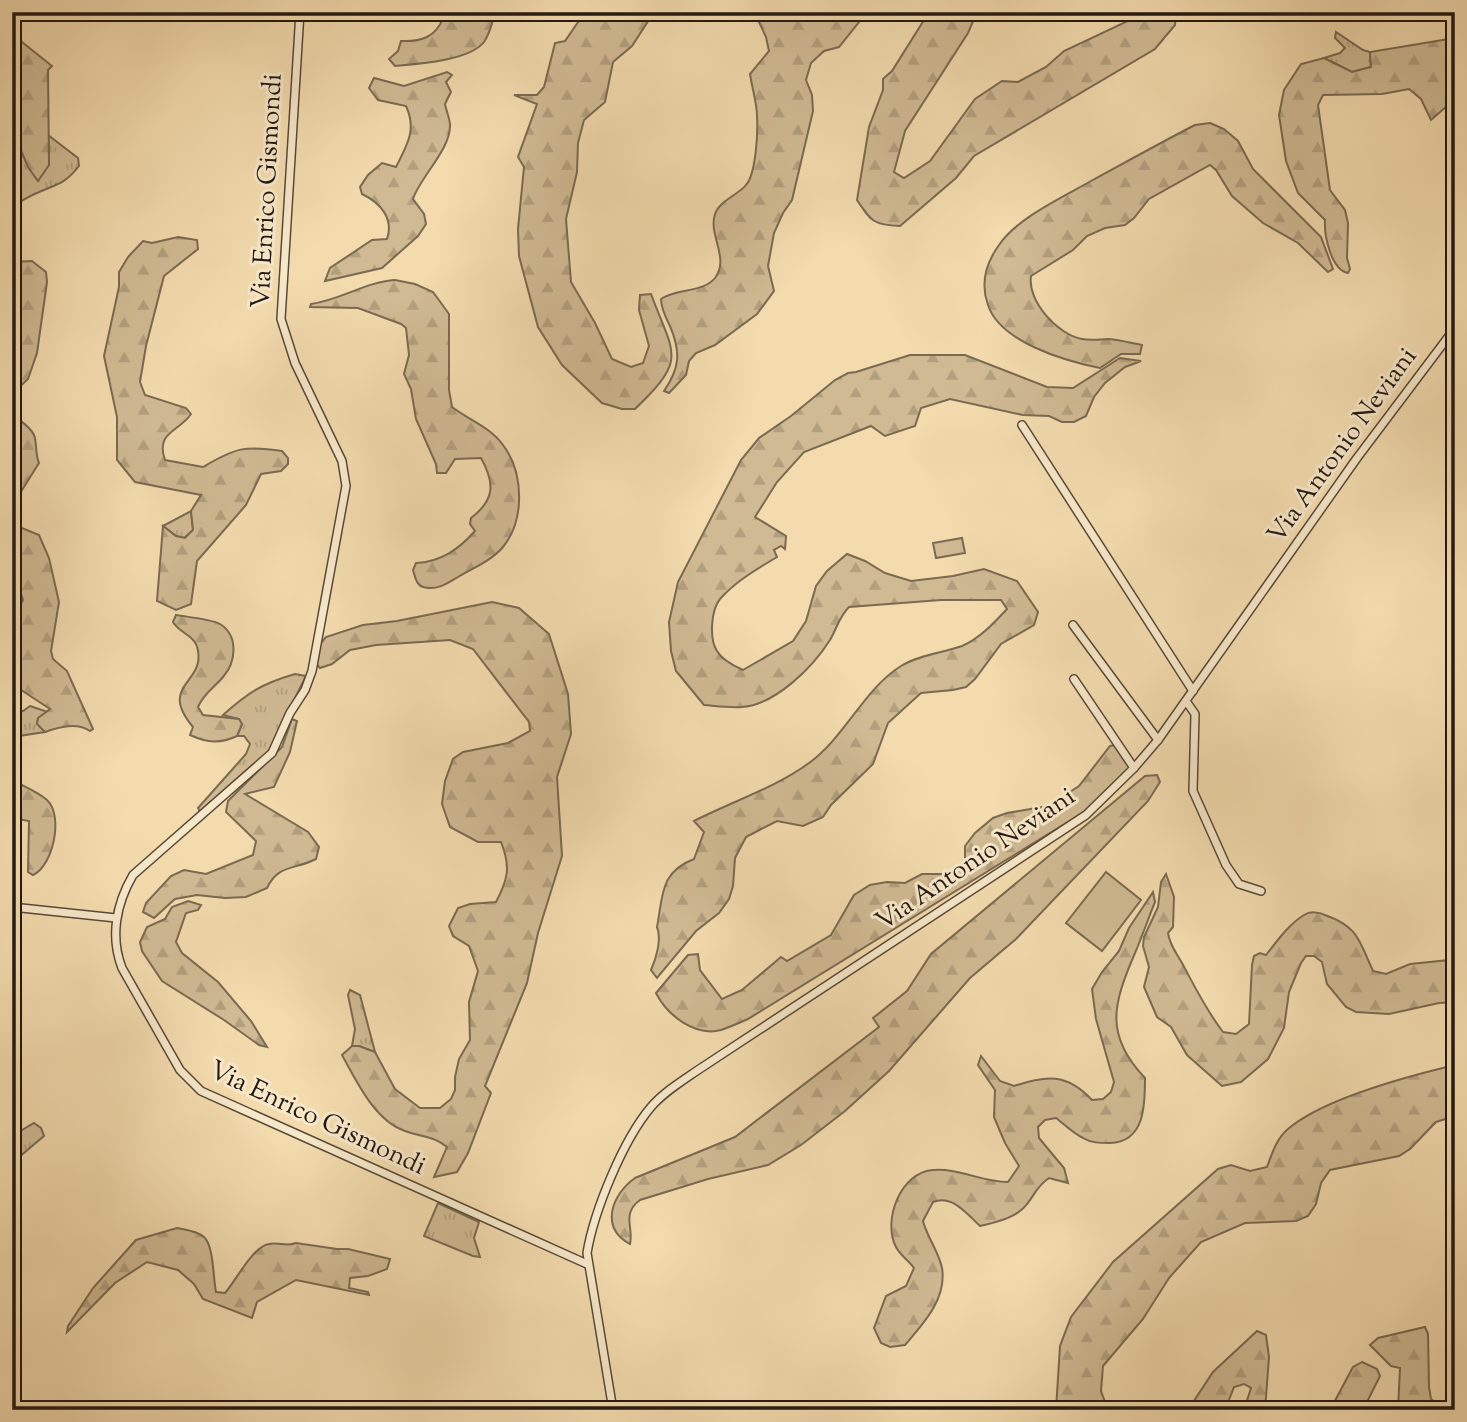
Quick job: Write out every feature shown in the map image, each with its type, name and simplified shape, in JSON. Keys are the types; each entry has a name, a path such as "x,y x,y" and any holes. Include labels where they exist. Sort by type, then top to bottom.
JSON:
{"street":[{"name":"Via Enrico Gismondi","path":"300,12 280,316 295,363 342,461 346,486 312,671 272,753 132,875 116,918 116,944 122,968 180,1070 198,1089 216,1100 587,1264"},
{"name":"Via Antonio Neviani","path":"613,1410 587,1264 589,1238 631,1136 658,1100 698,1070 1086,814 1135,768 1186,701 1357,458 1455,328"},
{"path":"1022,425 1067,501 1193,691"},
{"path":"1073,625 1158,740"},
{"path":"1074,679 1135,768"},
{"path":"1186,701 1195,714 1193,791 1226,865 1239,884 1261,891"},
{"path":"12,907 116,918"}],"green space":[{"path":"440,12 492,12 494,16 489,33 477,48 442,60 395,66 389,59 398,51 401,41 421,39 432,34 443,18"},
{"path":"585,12 654,12 632,46 613,62 605,102 584,120 578,143 577,172 566,219 571,282 612,359 631,367 643,363 649,346 639,310 640,295 651,294 666,331 672,356 669,367 652,392 635,409 622,409 602,403 562,365 538,327 519,256 518,229 524,167 518,157 537,104 514,95 537,95 544,87 555,43 565,41"},
{"path":"763,12 800,14 813,18 821,12 867,12 839,47 824,51 811,63 806,80 812,95 813,111 792,200 774,233 768,266 774,291 757,314 715,345 696,353 689,361 686,375 669,393 664,391 676,367 677,352 661,299 710,283 719,270 720,254 714,230 715,214 720,205 743,189 754,163 757,111 750,74 769,51 758,20"},
{"path":"929,12 977,12 968,33 905,131 894,172 904,178 930,161 975,99 1002,81 1018,82 1046,67 1064,51 1130,20 1137,12 1176,12 1175,25 1155,49 974,156 956,178 900,226 878,223 857,200 869,127 883,90 883,79 892,71"},
{"path":"1336,32 1370,52 1371,67 1352,72 1324,58 1340,53 1345,48 1335,38"},
{"path":"12,34 52,66 48,70 49,165 38,181 28,167 12,129 16,87 12,76"},
{"path":"1455,38 1455,99 1431,120 1421,99 1409,89 1382,94 1323,95 1318,105 1330,190 1345,210 1348,223 1348,273 1337,266 1333,259 1325,220 1298,193 1286,161 1279,115 1284,90 1301,64 1324,58 1352,72 1371,67 1370,52"},
{"path":"447,72 452,75 446,82 451,92 445,104 450,123 449,134 446,144 413,199 424,214 426,224 418,236 382,268 325,281 330,268 372,240 387,239 389,232 384,212 362,194 360,187 368,175 382,163 396,167 404,152 411,123 406,106 378,100 369,88 374,78 404,86"},
{"path":"1210,123 1224,129 1238,141 1253,169 1321,237 1333,269 1328,272 1298,243 1263,223 1232,196 1210,165 1149,199 1125,225 1105,228 1087,236 1073,250 1031,276 1031,286 1039,306 1063,331 1082,339 1109,339 1142,345 1140,354 1121,354 1100,368 1035,348 1019,339 995,318 986,297 986,274 991,259 1007,235 1029,217 1067,194 1195,125"},
{"path":"48,135 78,158 79,166 60,183 12,206 12,170 21,148 28,167 49,165"},
{"path":"178,237 197,240 198,249 164,276 140,382 145,395 186,408 191,414 166,438 163,444 165,460 203,467 232,452 259,448 282,451 288,458 288,464 281,471 261,474 246,505 197,561 191,604 176,610 157,601 163,526 176,536 185,538 193,530 191,511 201,495 135,482 117,460 117,417 104,356 119,287 119,272 128,257 143,241 152,243"},
{"path":"32,261 46,272 47,282 37,353 28,379 12,394 12,262"},
{"path":"395,280 415,284 433,292 449,314 449,390 452,407 486,428 498,439 510,456 518,482 515,524 503,547 482,564 446,584 433,588 423,587 417,582 413,570 416,563 434,560 449,553 475,531 470,524 471,518 485,505 490,491 486,467 481,458 455,459 446,473 437,473 436,464 416,419 411,389 404,374 409,355 406,328 358,308 310,307 311,304 373,284"},
{"path":"910,355 965,355 1047,387 1073,388 1120,358 1141,361 1125,367 1105,383 1094,397 1086,416 1074,422 1062,422 1049,416 1023,415 950,399 921,408 915,426 885,436 871,426 804,452 777,482 755,517 786,536 785,549 781,546 774,550 777,557 726,593 717,604 713,617 714,646 722,657 736,667 743,670 793,641 806,621 816,586 827,571 847,554 885,573 911,581 984,569 1017,581 1038,612 1034,625 1001,644 966,687 921,693 888,723 873,764 831,805 823,817 803,826 777,821 746,837 735,858 729,899 719,913 696,931 657,978 651,970 658,949 657,927 662,895 675,871 694,859 704,832 694,821 796,772 822,752 888,676 915,659 968,643 1007,609 1001,600 941,600 849,607 814,662 780,692 755,705 704,705 676,671 671,651 669,622 678,582 741,460 759,438 835,380 848,373"},
{"path":"12,414 34,435 39,463 12,506"},
{"path":"191,511 193,530 184,538 176,536 163,526"},
{"path":"12,524 39,535 49,558 59,602 51,651 53,659 67,671 93,729 90,731 74,726 45,732 37,724 38,718 50,709 12,684 12,620 23,600 18,586 12,583"},
{"path":"962,538 965,553 936,558 933,543"},
{"path":"492,602 519,608 549,634 568,694 571,734 557,777 562,856 538,933 527,983 485,1086 491,1093 468,1153 457,1172 434,1177 447,1147 432,1139 405,1131 385,1119 368,1099 342,1055 352,1046 375,1052 395,1089 420,1108 440,1108 451,1099 455,1090 459,1059 470,1040 469,1002 478,971 469,946 453,936 449,926 458,908 496,902 507,866 501,842 478,842 450,827 442,804 445,781 453,759 463,752 508,743 530,731 529,722 473,649 450,640 376,645 350,650 332,664 320,668 316,663 320,644 326,637 363,625"},
{"path":"176,615 216,622 230,635 233,642 231,664 198,707 203,715 239,719 242,724 237,736 214,742 190,735 193,727 183,713 180,702 181,693 195,671 198,651 194,641 173,622"},
{"path":"295,674 306,676 268,753 200,812 198,808 246,754 250,744 244,736 237,736 242,724 239,719 223,715 256,690"},
{"path":"30,706 48,712 39,718 37,723 45,732 12,737 12,714"},
{"path":"292,719 297,721 290,752 274,787 245,794 308,832 319,847 316,859 282,871 271,880 267,888 246,897 197,895 175,899 154,918 143,912 146,903 171,876 184,870 206,874 253,855 256,841 226,812 228,801 282,747"},
{"path":"1116,745 1130,765 1128,771 1084,812 748,1019 721,1030 701,1030 675,1016 656,993 688,955 698,954 700,970 722,999 742,990 781,957 787,961 831,935 854,895 870,885 905,883 922,874 947,874 959,867 965,859 965,846 975,833 993,818 1048,806 1079,786 1110,746"},
{"path":"1157,775 1160,782 1148,801 1016,939 970,978 889,1071 845,1111 801,1145 768,1165 708,1179 640,1200 631,1210 630,1244 621,1237 612,1221 612,1211 620,1193 635,1178 735,1137 879,1027 873,1018 907,991 931,954 1145,776"},
{"path":"12,780 47,800 55,817 51,852 40,870 33,875 28,872 29,821 12,818"},
{"path":"1106,872 1141,900 1102,951 1066,923"},
{"path":"1166,874 1174,897 1173,927 1168,933 1170,942 1223,1032 1236,1034 1249,1024 1254,956 1260,953 1266,955 1293,923 1312,912 1336,920 1351,930 1361,943 1373,971 1386,974 1410,964 1449,960 1455,955 1455,1002 1389,1014 1356,1012 1346,1007 1327,984 1322,962 1314,956 1306,956 1289,992 1284,1028 1268,1059 1241,1082 1222,1086 1187,1055 1171,1027 1157,1017 1144,987 1149,967 1143,946 1144,937 1158,907 1161,882"},
{"path":"1153,892 1155,902 1127,971 1116,1018 1123,1048 1145,1078 1143,1110 1136,1129 1122,1141 1099,1143 1079,1136 1056,1118 1045,1120 1038,1127 1039,1138 1064,1168 1068,1183 1049,1178 1023,1209 1006,1219 980,1226 953,1203 940,1200 933,1202 923,1221 942,1268 941,1290 926,1320 905,1345 890,1347 881,1343 874,1328 886,1296 906,1286 914,1268 898,1250 892,1236 893,1211 904,1188 912,1179 933,1170 1008,1182 1019,1166 994,1117 995,1090 978,1065 981,1056 1000,1081 1014,1086 1046,1078 1074,1085 1092,1100 1103,1099 1111,1092 1114,1082 1096,1019 1092,989 1119,951 1129,928"},
{"path":"188,901 201,905 198,910 186,913 176,942 182,953 218,982 251,1021 267,1047 259,1045 162,981 142,951 140,942 147,927 165,919 172,907"},
{"path":"350,990 360,995 375,1052 352,1046 355,1029 348,995"},
{"path":"1455,1065 1455,1116 1436,1122 1410,1149 1399,1156 1330,1170 1321,1183 1316,1204 1308,1216 1296,1221 1245,1223 1201,1242 1169,1278 1143,1319 1103,1366 1101,1391 1108,1410 1056,1410 1060,1346 1071,1317 1113,1262 1218,1169 1231,1165 1250,1171 1267,1167 1280,1137 1303,1118 1344,1098"},
{"path":"34,1123 41,1128 44,1136 12,1163 12,1136"},
{"path":"438,1203 479,1222 474,1238 480,1257 424,1236"},
{"path":"177,1228 198,1233 207,1241 216,1292 225,1293 256,1251 269,1244 296,1243 348,1249 390,1259 387,1269 368,1276 350,1278 349,1288 368,1292 369,1295 296,1280 257,1302 252,1318 203,1299 194,1284 178,1270 147,1262 115,1283 67,1332 68,1326 93,1288 136,1240"},
{"path":"1425,1327 1428,1334 1431,1399 1437,1403 1455,1405 1455,1410 1398,1410 1400,1368 1391,1366 1370,1345 1378,1338"},
{"path":"1257,1331 1266,1335 1269,1357 1265,1410 1244,1410 1251,1388 1244,1384 1234,1387 1225,1410 1188,1410 1213,1372"},
{"path":"1362,1362 1377,1369 1380,1376 1363,1410 1330,1410 1353,1367"}]}
